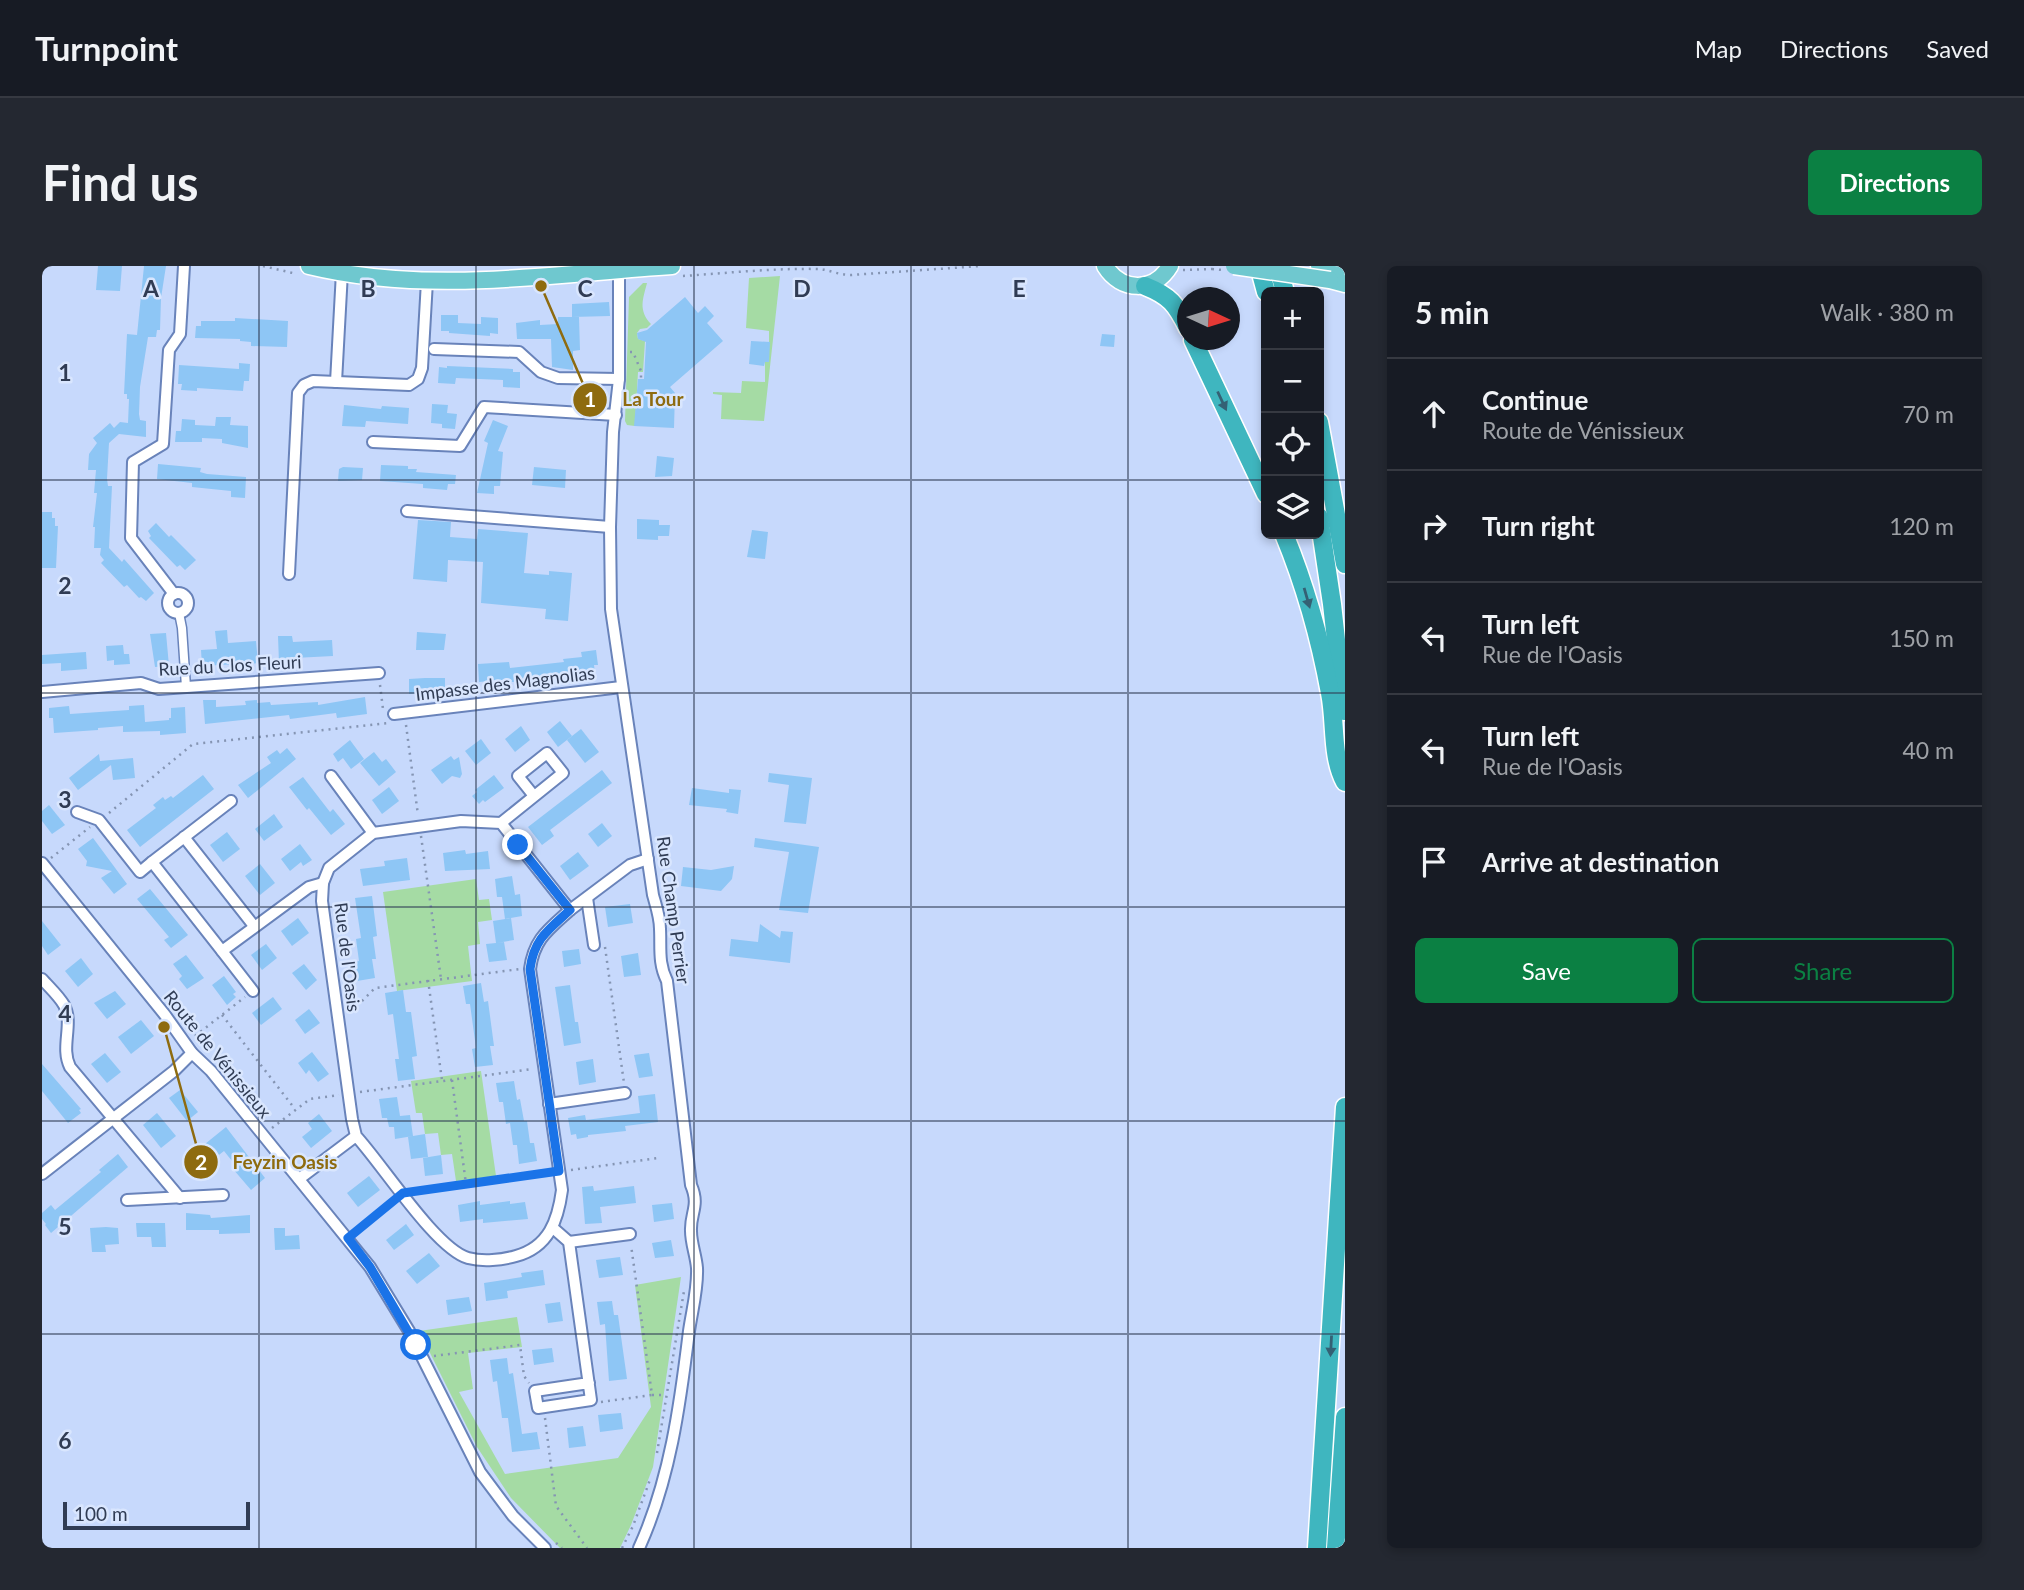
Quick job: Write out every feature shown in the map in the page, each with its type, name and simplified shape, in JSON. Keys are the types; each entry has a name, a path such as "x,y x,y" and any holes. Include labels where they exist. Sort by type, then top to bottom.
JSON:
{"highway":[{"path":"1259,266 1265,287"},
{"path":"1278,266 1284,287"},
{"path":"1145,286 1167,297 1177,308"},
{"path":"1198,350 1261,483"},
{"path":"1324,449 1345,564"},
{"path":"1286,539 1300,572 1321,648 1331,697 1339,771 1345,782"},
{"path":"1322,539 1345,721"},
{"path":"1317,1548 1345,1107"},
{"path":"1336,1548 1345,1417"}],"main road":[{"path":"309,266 427,281 487,282 619,267 672,266"},
{"path":"1105,266 1110,275 1132,286 1145,286 1174,268"},
{"path":"1234,266 1330,274 1345,271"}],"street":[{"path":"184,266 180,334 170,350 163,444 133,462 131,538 174,594 181,594 187,602 185,610 178,613 182,628 187,687"},
{"name":"Rue Champ Perrier","path":"619,267 620,352 610,527 611,608 653,895 658,913 662,971 667,981 694,1192 695,1214 691,1227 692,1250 697,1265 682,1388 668,1462 652,1518 639,1548"},
{"path":"337,382 342,272"},
{"path":"289,574 298,393 304,385 313,381 409,385 418,379 422,368 427,281"},
{"path":"434,349 519,352 541,372 558,378 619,379"},
{"path":"373,442 460,446 484,407 616,415"},
{"path":"407,511 610,527"},
{"name":"Rue du Clos Fleuri","path":"42,692 141,683 159,689 379,673"},
{"name":"Impasse des Magnolias","path":"391,716 621,687"},
{"path":"331,776 373,834 461,821 501,823 534,796"},
{"path":"77,812 99,820 140,872 231,801"},
{"path":"501,823 570,910"},
{"name":"Rue de l'Oasis","path":"373,834 329,868 323,883 322,901 356,1136 438,1239 467,1258 502,1259 525,1253 542,1241 553,1228"},
{"path":"184,837 254,926"},
{"path":"589,1383 535,1391 538,1408 591,1400 589,1383 569,1242 553,1228 559,1214 562,1190 530,969 533,951 542,936 570,910 630,865 648,859"},
{"path":"152,862 253,991"},
{"name":"Route de Vénissieux","path":"42,864 165,1015 192,1053 211,1071 370,1267 410,1331 480,1472 513,1516 545,1548"},
{"path":"222,951 309,887 323,883"},
{"path":"587,898 594,945"},
{"path":"42,979 64,1005 68,1018 65,1051 70,1067 180,1198"},
{"path":"42,1174 174,1071 192,1053"},
{"path":"549,1104 625,1093"},
{"path":"299,1179 356,1136"},
{"path":"127,1200 223,1195"},
{"path":"569,1242 629,1234"}],"path":[{"path":"1174,268 1212,268"},
{"path":"620,352 633,352 641,371 641,379"},
{"path":"42,864 193,744 391,716 379,673"},
{"path":"405,721 441,979"},
{"path":"594,945 605,947 625,1093"},
{"path":"362,1001 375,988 511,969 530,969"},
{"path":"428,980 442,1080"},
{"path":"192,1038 253,991"},
{"path":"222,1015 296,1109"},
{"path":"262,1136 310,1099 544,1068"},
{"path":"452,1079 466,1184"},
{"path":"348,1238 403,1193 657,1158"},
{"path":"629,1234 652,1395"},
{"path":"656,1456 682,1294 686,1287 696,1287"},
{"path":"423,1358 520,1345 524,1376 535,1391"},
{"path":"591,1400 597,1403 666,1395"},
{"path":"543,1408 556,1506 587,1548"},
{"path":"622,1548 633,1527 654,1468"}],"green space":[{"path":"780,276 764,421 721,419 722,395 713,392 741,393 742,381 765,382 765,362 769,362 769,331 746,328 749,278"},
{"path":"643,283 647,283 643,309 651,324 637,333 638,339 645,341 643,372 638,372 635,426 627,425 625,421 629,297"},
{"path":"476,879 479,900 489,899 492,920 478,922 480,944 468,946 472,981 397,991 383,892"},
{"path":"481,1071 496,1176 456,1181 452,1154 441,1155 438,1133 425,1134 422,1113 416,1113 411,1081"},
{"path":"681,1277 653,1467 631,1525 620,1548 560,1548 511,1498 477,1447 419,1331 517,1317 522,1347 468,1353 473,1389 459,1392 505,1474 618,1458 651,1407 635,1285"}],"building":[{"path":"98,266 122,266 120,291 96,290"},
{"path":"144,266 166,266 160,330 157,330 156,337 148,337 140,387 139,414 140,420 146,421 146,437 119,434 109,443 107,479 108,486 112,486 109,548 122,562 124,559 154,593 146,601 139,598 127,585 124,587 101,563 104,560 100,555 101,548 94,548 96,470 88,470 89,454 97,443 93,438 110,423 114,428 120,422 128,423 129,399 127,394 124,394 127,334 137,335"},
{"path":"685,297 698,313 705,306 714,316 707,323 723,341 670,387 675,393 674,428 634,426 638,379 644,379 646,342 638,339 637,333 647,330"},
{"path":"609,302 610,316 572,317 572,304"},
{"path":"441,315 458,315 458,323 481,324 481,317 498,318 498,334 490,333 490,336 441,331"},
{"path":"558,317 579,317 580,350 573,351 573,370 552,367 551,339 517,339 516,323 540,320 540,325 558,324"},
{"path":"235,318 288,321 287,347 251,346 251,342 240,339 195,338 196,326 201,326 201,321 235,321"},
{"path":"1102,334 1115,335 1114,347 1100,346"},
{"path":"751,341 770,342 769,362 765,362 764,366 749,364"},
{"path":"239,363 250,364 249,381 244,381 243,391 197,388 197,391 181,390 182,384 178,384 179,365 239,369"},
{"path":"439,367 513,369 513,372 520,372 520,388 503,387 503,380 456,378 455,384 438,383"},
{"path":"432,404 448,405 447,413 457,414 455,429 442,428 442,424 431,423"},
{"path":"344,405 381,409 382,406 409,408 408,424 366,421 365,427 342,426"},
{"path":"216,417 231,417 230,425 248,426 248,448 222,443 222,439 202,438 202,442 175,442 176,431 181,431 182,419 195,420 195,425 215,426"},
{"path":"493,420 508,426 498,451 503,452 500,486 494,486 494,494 477,493 488,443 484,441"},
{"path":"657,456 674,458 672,476 655,477"},
{"path":"158,464 201,468 200,472 207,474 246,477 245,498 231,497 231,491 192,487 192,483 157,479"},
{"path":"381,465 408,466 408,469 417,469 416,472 456,475 455,484 448,484 447,490 423,488 423,484 380,481"},
{"path":"534,467 566,470 565,488 532,485"},
{"path":"363,468 362,480 338,481 339,469"},
{"path":"42,512 52,512 55,526 58,526 56,568 42,568"},
{"path":"637,519 659,520 659,525 670,525 669,536 658,536 658,540 637,539"},
{"path":"418,520 451,522 450,537 477,539 478,529 528,533 524,573 572,573 568,621 545,619 546,609 481,603 483,562 448,560 447,582 413,579"},
{"path":"156,523 196,560 185,570 180,565 177,567 149,538 151,536 148,531"},
{"path":"752,530 768,532 765,559 747,557"},
{"path":"227,630 228,643 256,641 258,663 202,666 201,650 217,649 215,631"},
{"path":"417,632 446,634 444,650 416,650"},
{"path":"166,633 169,666 155,667 150,634"},
{"path":"278,636 292,636 293,642 332,640 333,656 294,658 294,662 279,663"},
{"path":"123,645 124,654 129,654 130,664 114,665 114,660 107,661 106,646"},
{"path":"596,650 598,665 594,665 595,673 558,677 559,680 540,683 539,679 503,683 503,680 479,682 478,664 509,662 510,668 564,662 563,659 582,657 581,652"},
{"path":"86,652 87,669 61,671 61,663 42,664 42,655"},
{"path":"445,678 445,691 409,694 409,679"},
{"path":"365,697 367,714 337,718 336,713 290,719 289,715 205,724 203,700 216,700 216,707 246,705 245,701 257,700 257,703 270,702 271,705 318,702 318,705"},
{"path":"144,705 145,722 169,720 171,708 185,707 186,733 160,735 160,731 123,732 123,726 54,733 53,718 49,718 49,708 69,706 70,714 129,710 129,706"},
{"path":"560,721 572,736 558,747 547,732"},
{"path":"521,726 530,740 515,752 505,739"},
{"path":"581,729 599,752 585,763 567,740"},
{"path":"481,739 491,753 476,765 465,751"},
{"path":"350,740 364,759 351,769 343,758 338,762 333,754"},
{"path":"287,748 296,759 248,798 238,785 271,763 267,757 277,750 280,754"},
{"path":"374,752 382,762 386,759 396,772 379,786 360,763"},
{"path":"99,754 100,761 133,758 135,778 113,780 111,765 78,790 69,778"},
{"path":"451,756 454,760 459,757 462,774 460,778 452,776 442,784 431,770"},
{"path":"602,770 612,783 550,830 554,836 542,845 528,827"},
{"path":"769,773 812,778 806,824 784,822 789,785 768,782"},
{"path":"203,775 214,789 140,847 127,830 156,808 153,805 163,797 165,800 171,796 173,798"},
{"path":"494,775 504,788 479,804 472,796 477,792 475,790"},
{"path":"303,777 330,812 333,809 345,824 331,835 289,787"},
{"path":"389,787 399,801 382,814 372,800"},
{"path":"692,788 729,793 729,789 741,790 738,814 726,812 727,809 689,805"},
{"path":"49,805 65,825 52,834 42,821 42,811"},
{"path":"274,814 283,827 264,841 255,829"},
{"path":"602,823 612,836 598,847 588,834"},
{"path":"227,832 240,849 223,862 210,845"},
{"path":"93,838 127,884 114,894 101,878 112,871 86,866 87,861 78,849"},
{"path":"755,838 819,847 808,913 779,910 789,852 754,847"},
{"path":"300,844 312,860 303,866 301,862 290,871 281,859"},
{"path":"465,850 466,854 488,851 490,869 445,871 443,853"},
{"path":"578,852 589,866 570,880 560,866"},
{"path":"407,858 410,880 363,886 360,869 385,866 384,861"},
{"path":"260,864 275,883 260,895 245,876"},
{"path":"734,866 732,879 721,891 681,886 683,867 711,870"},
{"path":"512,876 515,895 520,894 522,916 505,919 502,897 497,897 495,879"},
{"path":"150,889 188,935 171,948 164,940 169,937 137,899"},
{"path":"372,896 377,936 373,937 375,978 357,981 354,962 359,961 356,939 361,938 355,898"},
{"path":"630,904 633,923 608,927 605,907"},
{"path":"298,918 309,933 292,946 281,931"},
{"path":"511,918 514,940 497,943 504,942 507,960 489,962 486,944 496,943 493,921"},
{"path":"42,921 61,945 48,955 42,946"},
{"path":"760,924 780,938 781,931 793,932 790,963 729,956 731,939 758,942"},
{"path":"266,944 277,958 262,970 251,955"},
{"path":"579,949 581,964 564,967 562,951"},
{"path":"638,953 641,975 624,977 621,956"},
{"path":"186,955 204,978 187,989 173,964"},
{"path":"81,958 93,974 78,987 65,971"},
{"path":"304,964 317,980 306,990 292,973"},
{"path":"224,976 236,992 233,994 236,997 227,1005 212,985"},
{"path":"481,983 484,1002 488,1001 494,1046 490,1046 493,1065 475,1067 472,1049 476,1048 470,1004 466,1004 463,986"},
{"path":"570,985 581,1043 564,1046 555,987"},
{"path":"403,990 406,1012 411,1012 417,1056 412,1057 415,1079 398,1081 395,1059 399,1059 393,1014 388,1015 385,993"},
{"path":"115,991 126,1004 107,1019 94,1003"},
{"path":"273,997 282,1009 261,1025 252,1013"},
{"path":"309,1009 320,1023 305,1034 295,1020"},
{"path":"141,1020 154,1036 131,1054 118,1037"},
{"path":"312,1052 329,1074 318,1082 309,1070 306,1074 298,1063"},
{"path":"105,1053 121,1072 107,1083 91,1064"},
{"path":"649,1053 653,1076 639,1078 634,1055"},
{"path":"593,1059 596,1082 579,1085 576,1062"},
{"path":"42,1064 81,1109 81,1113 68,1123 42,1091"},
{"path":"514,1081 517,1100 520,1099 537,1161 519,1164 517,1145 513,1145 510,1123 506,1124 503,1102 499,1102 496,1083"},
{"path":"180,1090 198,1112 187,1121 169,1098"},
{"path":"655,1094 658,1122 625,1126 626,1131 588,1135 577,1139 576,1134 571,1135 568,1118 585,1115 586,1120 640,1113 638,1096"},
{"path":"397,1097 400,1116 410,1115 413,1136 395,1139 394,1127 389,1127 387,1118 382,1118 379,1099"},
{"path":"157,1113 176,1136 161,1148 143,1125"},
{"path":"319,1114 332,1131 311,1148 302,1137 312,1129 308,1123"},
{"path":"226,1127 265,1178 251,1190 233,1169 236,1166 224,1151 215,1158 205,1144"},
{"path":"425,1134 428,1157 411,1159 408,1137"},
{"path":"118,1154 128,1167 51,1233 42,1219 42,1213 51,1205 55,1210 101,1172 99,1170"},
{"path":"441,1155 443,1174 425,1176 423,1158"},
{"path":"369,1176 380,1190 358,1207 347,1193"},
{"path":"593,1186 594,1191 634,1186 636,1203 600,1207 602,1223 585,1224 582,1187"},
{"path":"480,1201 480,1205 525,1202 528,1219 460,1222 458,1205"},
{"path":"672,1203 674,1219 654,1222 652,1205"},
{"path":"186,1213 210,1215 211,1218 250,1215 250,1233 219,1234 219,1230 186,1230"},
{"path":"136,1223 165,1223 166,1247 152,1247 151,1237 137,1237"},
{"path":"406,1224 414,1235 394,1250 386,1240"},
{"path":"90,1228 118,1228 119,1244 105,1245 106,1252 92,1252"},
{"path":"274,1228 285,1228 285,1236 299,1235 300,1249 275,1250"},
{"path":"671,1240 674,1256 655,1258 652,1243"},
{"path":"429,1253 440,1266 417,1284 406,1271"},
{"path":"620,1257 623,1275 599,1278 596,1260"},
{"path":"543,1270 545,1285 507,1291 508,1298 486,1301 484,1283 522,1277 521,1273"},
{"path":"469,1297 472,1311 448,1315 446,1300"},
{"path":"612,1301 614,1315 618,1315 627,1379 609,1381 605,1324 600,1325 597,1302"},
{"path":"560,1302 563,1321 548,1323 545,1304"},
{"path":"552,1348 554,1362 534,1365 532,1350"},
{"path":"507,1358 509,1374 513,1373 522,1434 537,1432 540,1449 512,1452 508,1418 502,1418 497,1381 493,1382 490,1360"},
{"path":"621,1413 623,1429 600,1432 598,1415"},
{"path":"583,1426 586,1446 569,1448 567,1428"}],"place":[{"name":"La Tour","path":"541,286"},
{"name":"Feyzin Oasis","path":"164,1027"}],"route":[{"path":"416,1345 370,1267 348,1238 403,1193 559,1171 530,969 533,951 542,936 570,910 518,845"}]}
